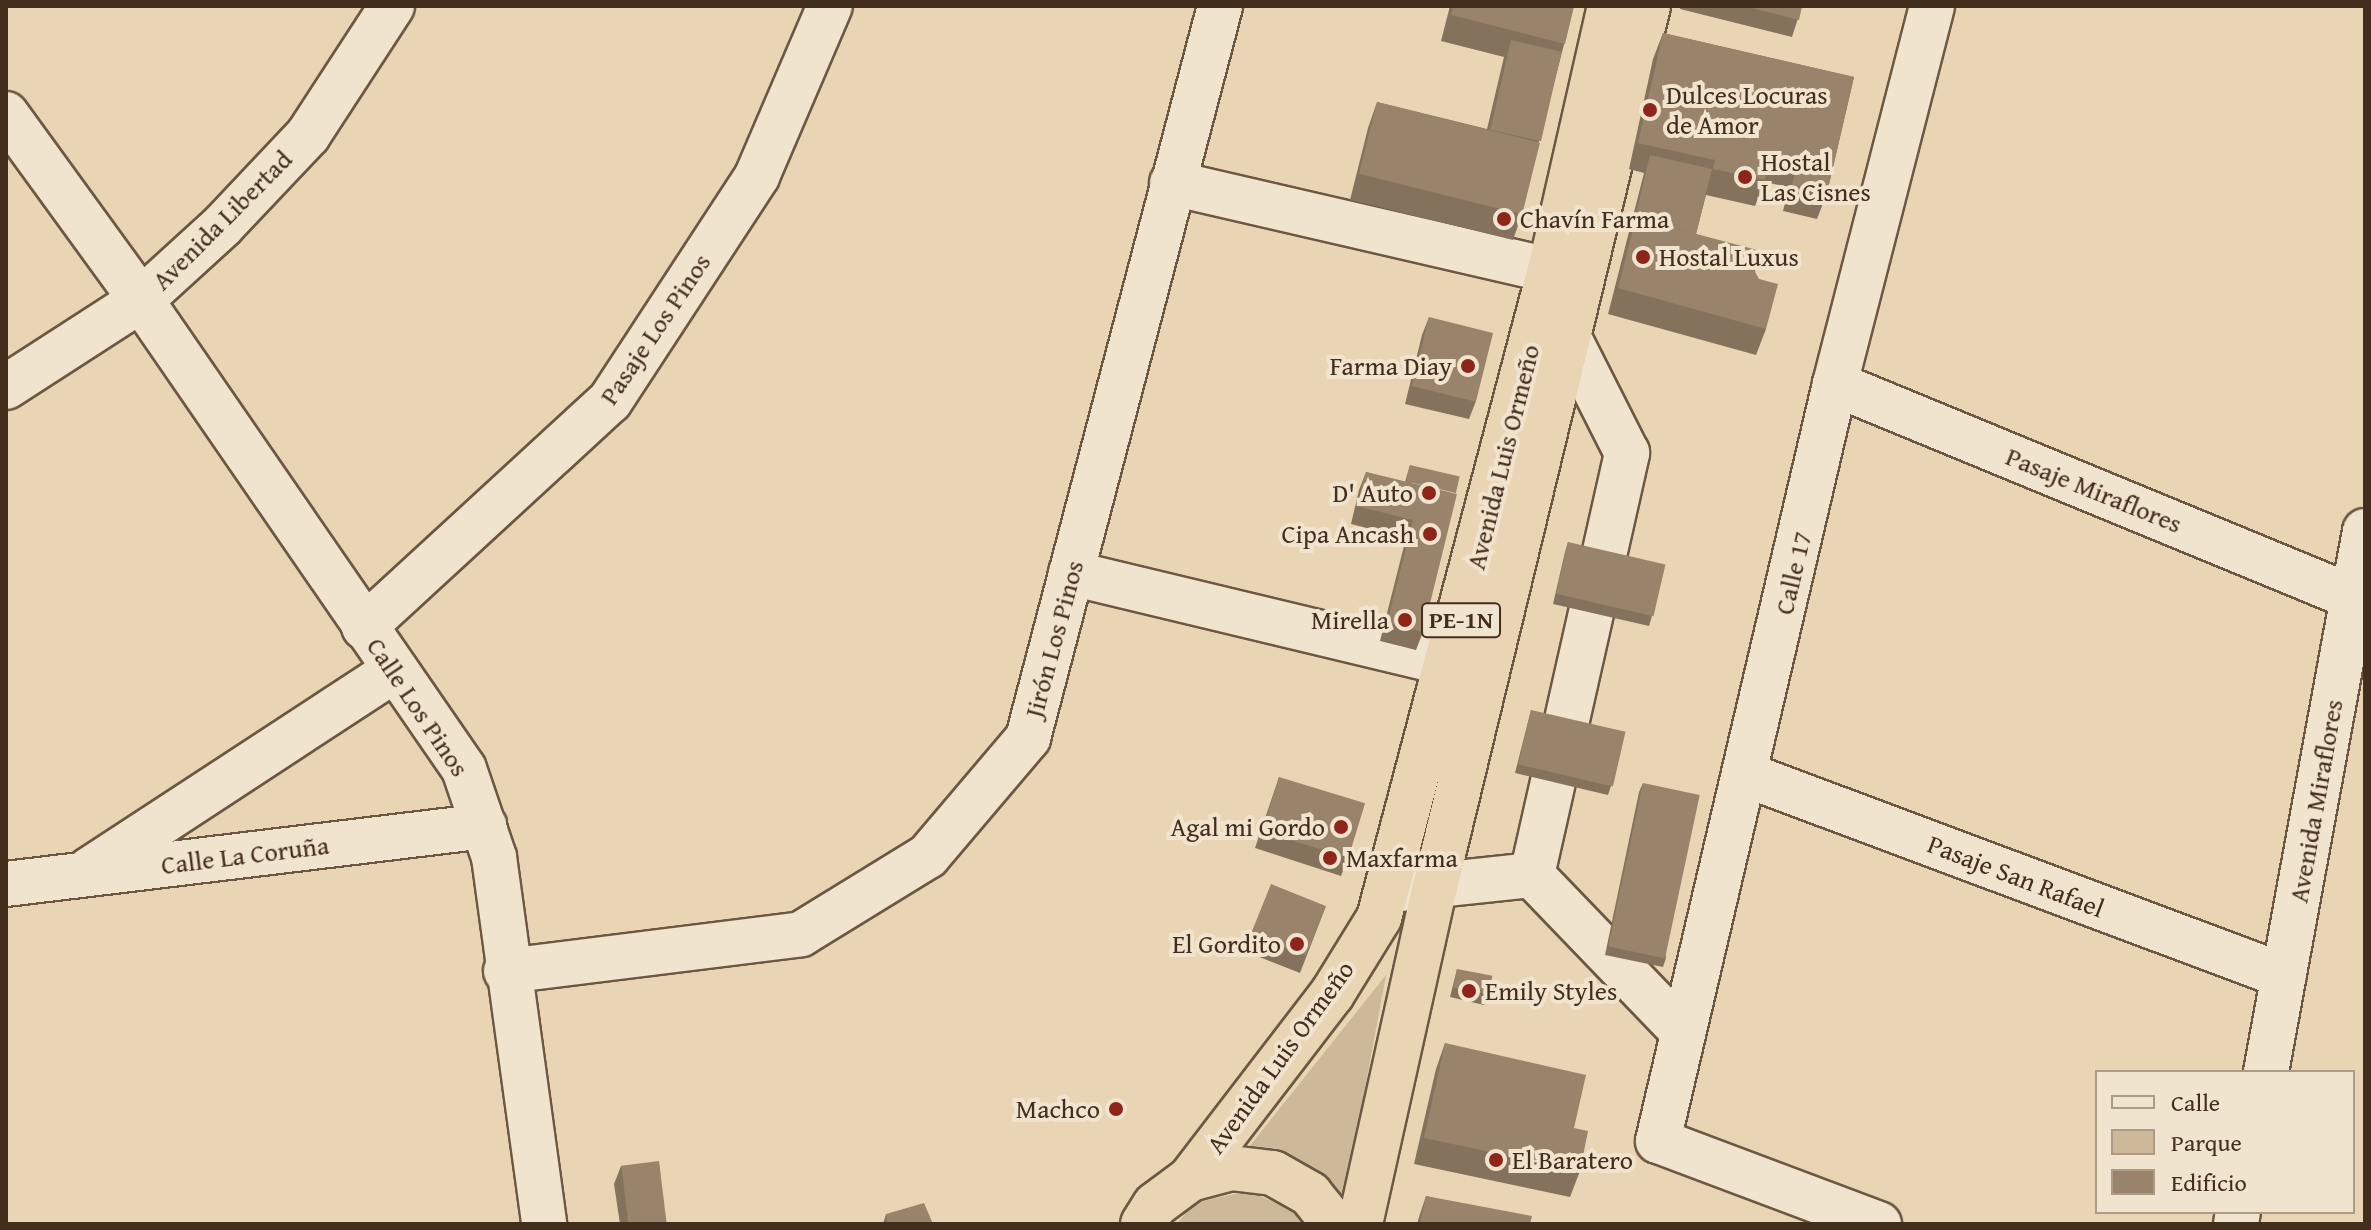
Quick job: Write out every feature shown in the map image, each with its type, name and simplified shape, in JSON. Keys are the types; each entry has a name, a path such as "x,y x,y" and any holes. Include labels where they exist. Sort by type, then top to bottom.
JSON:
{"highway":[{"name":"Avenida Luis Ormeño","path":"1360,1224 1435,887 1552,332 1550,270 1610,6"},
{"name":"Avenida Luis Ormeño","path":"1190,1179 1332,994 1379,918 1450,664 1648,6"},
{"name":"PE-1N","path":"1138,1218 1190,1179 1231,1168 1273,1173 1310,1194 1334,1224"}],"street":[{"name":"Avenida Libertad","path":"6,387 141,300 223,225 308,135 392,6"},
{"name":"Pasaje Los Pinos","path":"364,627 610,401 757,176 830,6"},
{"name":"Jirón Los Pinos","path":"506,971 801,934 928,856 1028,738 1220,6"},
{"name":"Calle 17","path":"1879,1224 1658,1141 1747,775 1835,384 1932,6"},
{"name":"Calle Los Pinos","path":"6,114 141,300 464,769 494,857 506,971 544,1224"},
{"path":"1172,183 1550,270"},
{"path":"1532,875 1627,453 1552,332"},
{"name":"Pasaje Miraflores","path":"1835,384 2352,597"},
{"name":"Avenida Miraflores","path":"2266,1070 2365,531"},
{"path":"1071,573 1450,664"},
{"path":"80,875 395,670"},
{"name":"Pasaje San Rafael","path":"1747,775 2284,976"},
{"name":"Calle La Coruña","path":"6,884 484,826"},
{"path":"1387,889 1435,887 1532,875"},
{"path":"1532,875 1683,1032"}],"green space":[{"path":"1386,975 1345,1197 1319,1173 1289,1159 1245,1152"},
{"path":"1248,1191 1299,1213 1306,1224 1177,1224 1194,1203"}],"building":[{"path":"1453,6 1574,6 1565,44 1451,15"},
{"path":"1744,6 1802,6 1799,20"},
{"path":"1663,33 1854,77 1827,193 1792,185 1798,161 1770,156 1765,180 1713,169 1715,160 1638,143"},
{"path":"1511,40 1562,52 1541,141 1490,130"},
{"path":"1377,102 1540,143 1522,214 1359,174"},
{"path":"1650,155 1712,169 1696,234 1636,218 1633,226"},
{"path":"1636,218 1757,250 1755,272 1759,279 1778,284 1766,329 1618,288"},
{"path":"1429,317 1493,333 1476,402 1412,386"},
{"path":"1410,465 1460,476 1456,493 1406,482"},
{"path":"1366,472 1457,494 1423,632 1387,623 1413,520 1357,506"},
{"path":"1568,542 1665,564 1654,616 1556,594"},
{"path":"1531,710 1626,732 1613,786 1518,765"},
{"path":"1279,777 1365,803 1348,858 1262,832"},
{"path":"1643,783 1700,795 1665,958 1608,946"},
{"path":"1271,884 1326,906 1306,955 1251,933"},
{"path":"1457,969 1492,976 1489,995 1453,988"},
{"path":"1445,1043 1586,1075 1574,1128 1588,1131 1580,1171 1424,1138"},
{"path":"659,1161 667,1224 628,1224 621,1166"},
{"path":"1426,1196 1532,1216 1530,1224 1420,1224"},
{"path":"924,1203 933,1224 888,1224 886,1214"}],"place":[{"name":"Dulces Locuras de Amor","path":"1650,110"},
{"name":"Hostal Las Cisnes","path":"1745,177"},
{"name":"Chavín Farma","path":"1504,219"},
{"name":"Hostal Luxus","path":"1643,257"},
{"name":"Farma Diay","path":"1468,366"},
{"name":"D' Auto","path":"1429,493"},
{"name":"Cipa Ancash","path":"1430,534"},
{"name":"Mirella","path":"1405,620"},
{"name":"Agal mi Gordo","path":"1341,827"},
{"name":"Maxfarma","path":"1330,858"},
{"name":"El Gordito","path":"1297,944"},
{"name":"Emily Styles","path":"1469,991"},
{"name":"Machco","path":"1116,1109"},
{"name":"El Baratero","path":"1496,1160"}]}
